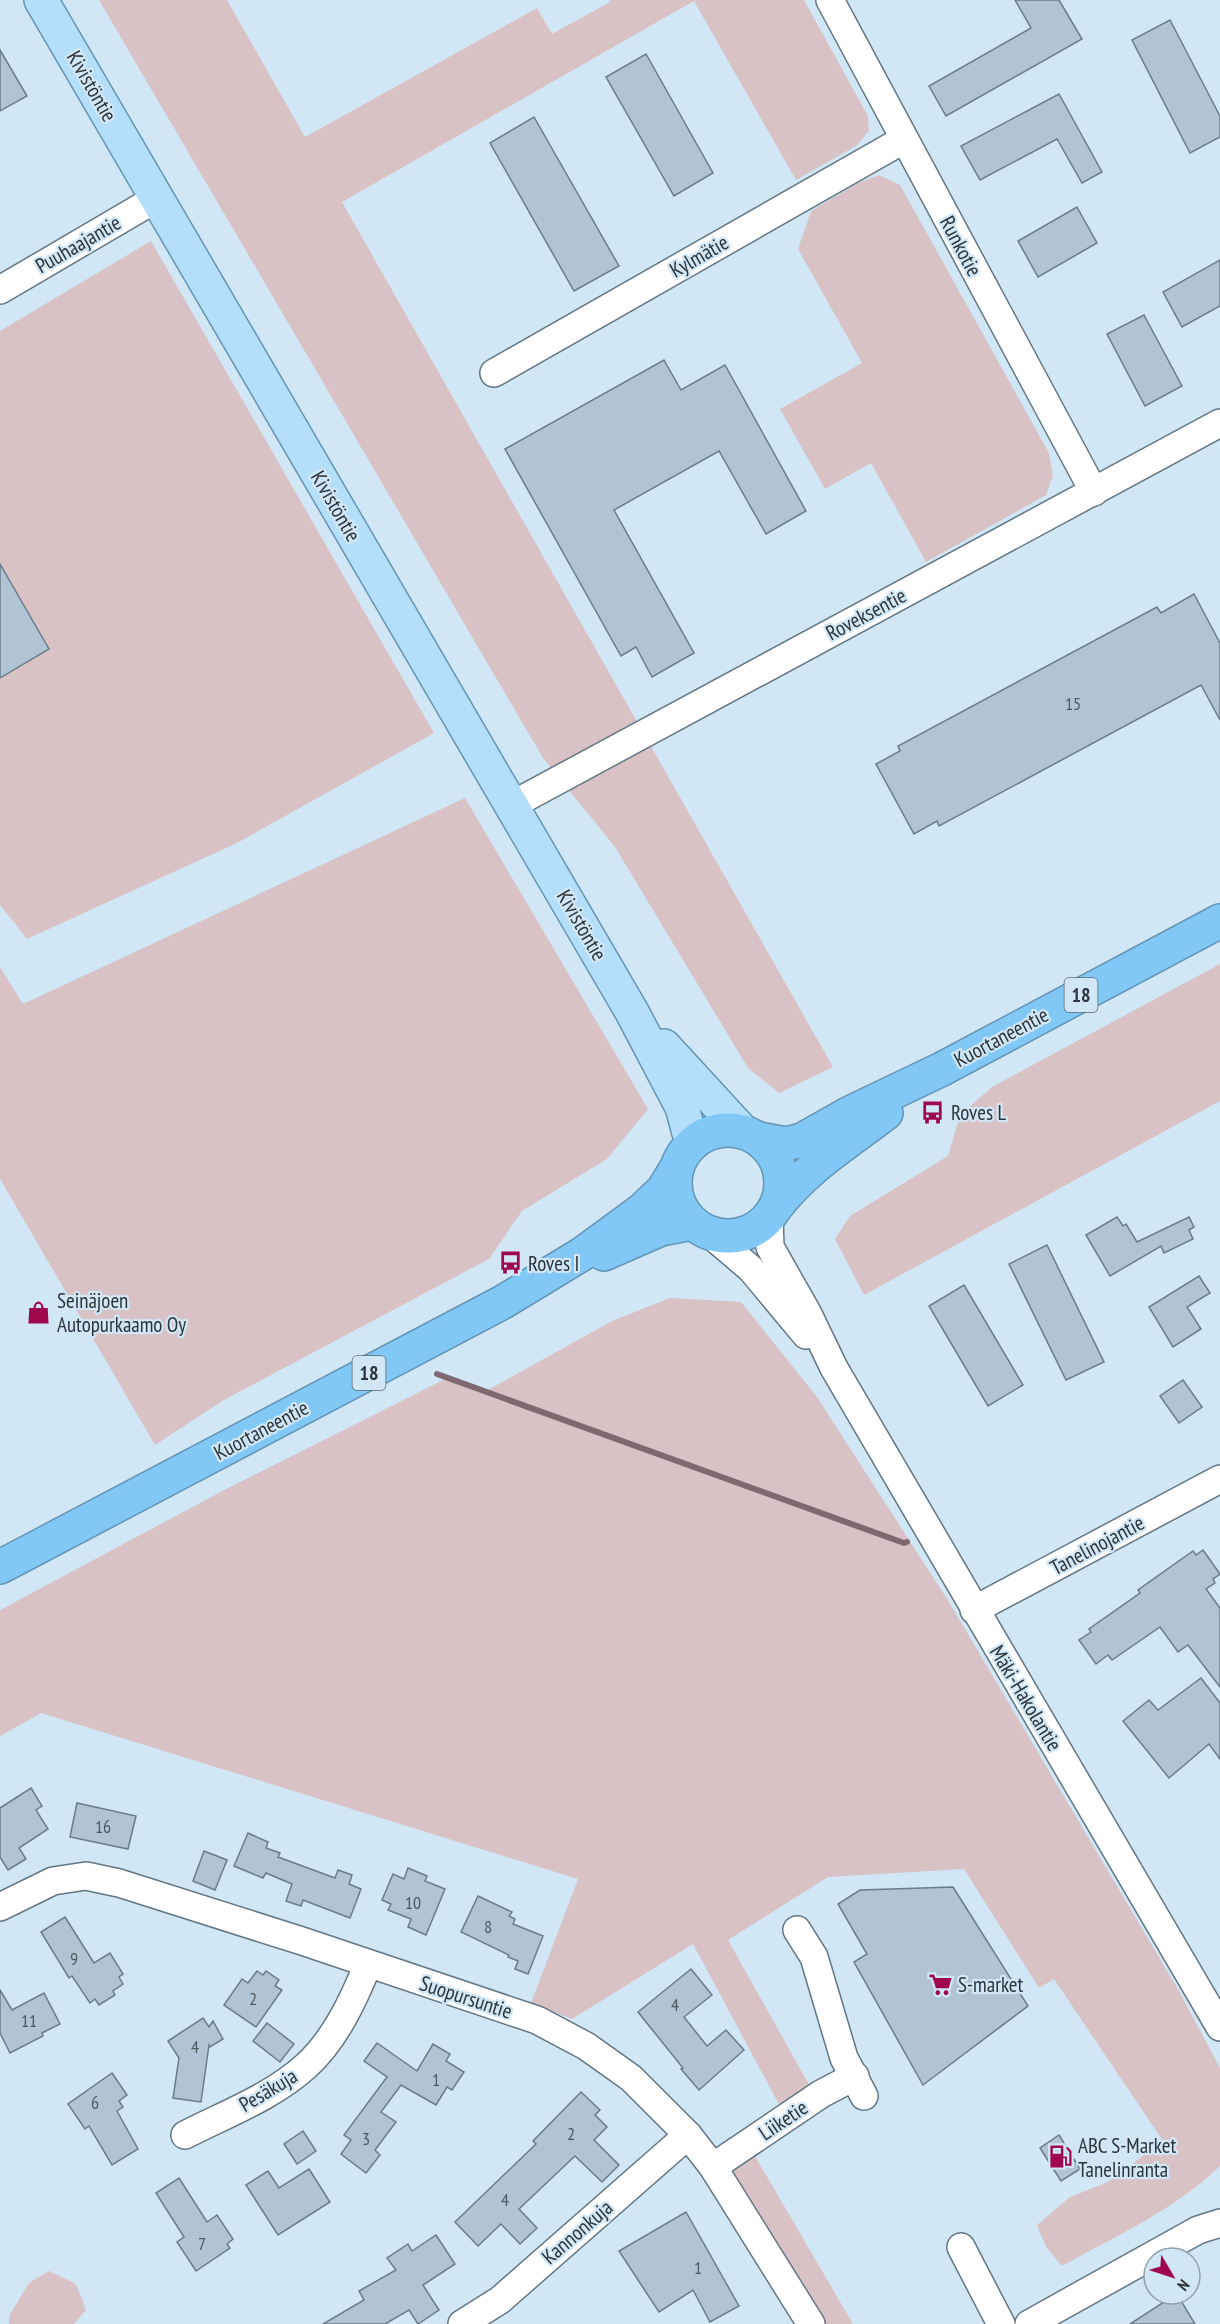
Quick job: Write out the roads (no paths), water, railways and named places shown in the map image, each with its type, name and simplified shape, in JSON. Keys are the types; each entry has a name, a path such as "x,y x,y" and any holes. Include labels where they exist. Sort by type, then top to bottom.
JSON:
{"highway":[{"name":"Kuortaneentie","path":"751,1136 786,1144 802,1140 850,1113 942,1070 1220,921"},
{"name":"Kuortaneentie","path":"773,1212 795,1183 815,1166 942,1070"},
{"name":"18","path":"684,1155 703,1136 716,1131 729,1130 751,1136"},
{"path":"751,1136 770,1150 779,1170 781,1192 773,1212"},
{"name":"Kuortaneentie","path":"0,1567 466,1322 582,1254 642,1210 663,1190 684,1155"},
{"path":"684,1155 674,1182 676,1197 682,1211 701,1228"},
{"name":"18","path":"701,1228 736,1236 760,1227 773,1212"},
{"name":"Kuortaneentie","path":"520,1291 661,1229 701,1228"}],"main road":[{"name":"Kivistöntie","path":"41,0 632,1012 682,1107 690,1131 684,1155"},
{"name":"Kivistöntie","path":"632,1012 724,1114 751,1136"}],"street":[{"name":"Runkotie","path":"830,0 903,140 1094,492"},
{"name":"Kylmätie","path":"494,373 903,140"},
{"name":"Puuhaajantie","path":"0,290 157,198"},
{"name":"Roveksentie","path":"512,805 1220,423"},
{"name":"Mäki-Hakolantie","path":"773,1212 770,1247 808,1314 834,1368 1220,2027"},
{"name":"Mäki-Hakolantie","path":"701,1228 751,1269 834,1368"},
{"name":"Tanelinojantie","path":"974,1610 1218,1486"},
{"name":"Suopursuntie","path":"0,1907 53,1881 86,1876 119,1883 537,2020 586,2046 631,2078 688,2135 713,2167 811,2324"},
{"name":"Liiketie","path":"713,2167 820,2094 860,2086 844,2058 814,1957 797,1930"},
{"name":"Pesäkuja","path":"185,2134 274,2090 307,2065 334,2032 355,1997 368,1964"},
{"name":"Kannonkuja","path":"462,2324 500,2300 688,2135"},
{"path":"1029,2324 1209,2226 1220,2207"},
{"path":"961,2247 1001,2324"}],"waterway":[{"path":"437,1374 904,1543 907,1542"}],"place":[{"name":"Roves L","path":"933,1112"},
{"name":"Roves I","path":"510,1263"},
{"name":"Seinäjoen Autopurkaamo Oy","path":"39,1312"},
{"name":"S-market","path":"940,1984"},
{"name":"ABC S-Market Tanelinranta","path":"1060,2157"}]}
